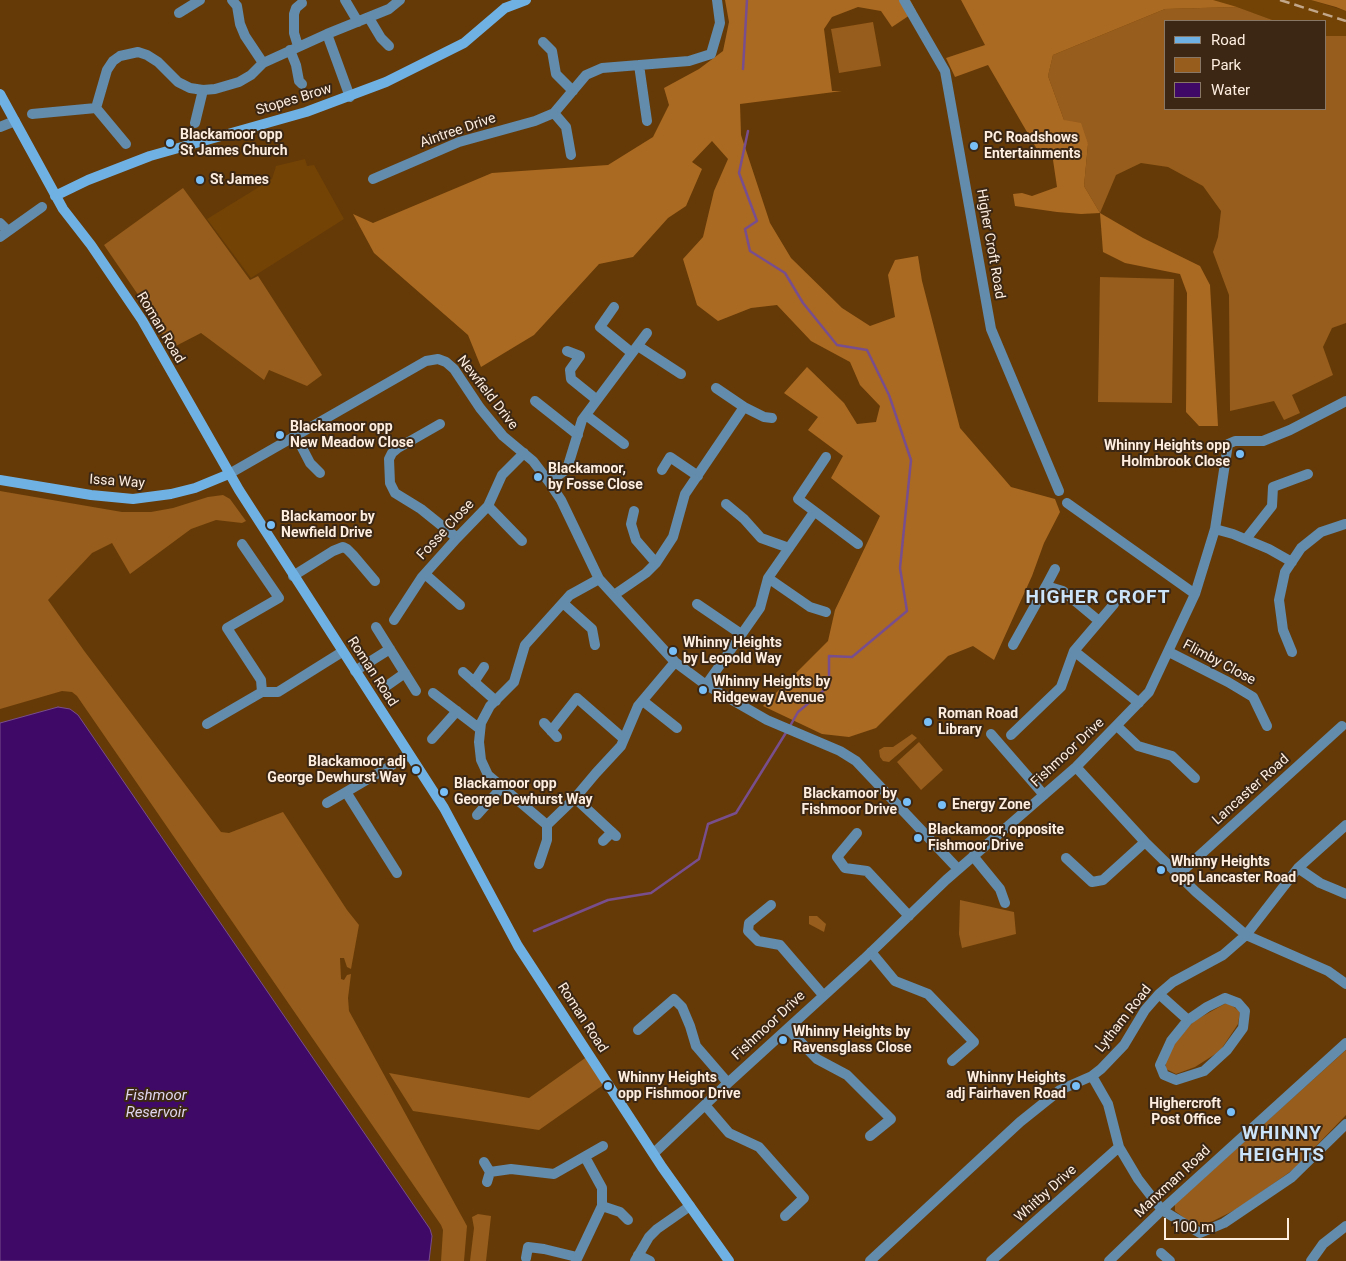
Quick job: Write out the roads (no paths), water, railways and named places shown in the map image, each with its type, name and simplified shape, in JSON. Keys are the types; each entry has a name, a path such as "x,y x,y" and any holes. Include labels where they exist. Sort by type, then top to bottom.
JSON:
{"main road":[{"name":"Stopes Brow","path":"55,196 88,180 150,156 306,112 350,97 386,82 464,44 505,8 526,0"},
{"name":"Roman Road","path":"0,94 63,210 91,245 142,320 229,474 444,808 518,946 654,1153 729,1261"},
{"name":"Issa Way","path":"0,480 91,495 133,499 171,494 195,488 229,474"}],"street":[{"path":"179,13 200,0"},
{"path":"232,0 236,6 245,36 263,62"},
{"path":"345,0 358,22"},
{"path":"96,108 107,70 113,61 120,56 138,52 147,55 158,62 178,82 190,88 215,89 239,82 250,75 263,62 389,9 400,0"},
{"name":"Aintree Drive","path":"373,179 459,142 535,121 554,113 586,75 602,68 688,61 711,54 720,22 717,0"},
{"name":"Higher Croft Road","path":"904,0 945,71 991,329 1059,491"},
{"path":"302,3 296,8 294,14 294,48 299,81 302,84"},
{"path":"369,18 381,38 389,46"},
{"path":"327,34 350,97"},
{"path":"543,42 552,51 556,74 573,91"},
{"path":"639,65 647,121"},
{"path":"195,124 203,90"},
{"path":"40,101 37,113 96,108"},
{"path":"96,108 126,144"},
{"path":"554,113 566,127 571,155"},
{"path":"0,127 15,121"},
{"path":"0,223 4,234 42,207"},
{"path":"614,307 600,327 681,374"},
{"path":"550,482 567,469 582,420 647,333"},
{"path":"567,351 580,356 570,370 571,379 598,400"},
{"name":"Newfield Drive","path":"229,474 426,361 438,359 446,362 454,369 488,419 508,442 533,461 550,482 561,500 600,579 675,662 706,684 767,720 840,751 856,761 958,869"},
{"path":"716,388 744,407 764,417 772,418"},
{"path":"535,401 578,435"},
{"name":"Fishmoor Drive","path":"654,1153 958,869 1076,767 1149,692 1196,594 1215,529 1229,443 1263,441 1290,430 1346,402"},
{"path":"614,596 646,573 656,563 673,537 686,494 744,407"},
{"path":"586,415 624,444"},
{"path":"440,424 392,453 389,459 390,483 394,493 421,509 457,538"},
{"path":"296,436 310,463 320,473"},
{"name":"Fosse Close","path":"394,620 425,574 488,506 502,475 524,453"},
{"path":"662,470 670,457 698,476"},
{"path":"826,457 798,499 858,544"},
{"path":"1246,539 1272,506 1273,488 1308,474"},
{"path":"1067,503 1196,594"},
{"path":"726,504 744,518 762,538 789,548"},
{"name":"Fosse Close","path":"488,506 522,541"},
{"path":"634,512 631,524 636,540 656,563"},
{"path":"706,684 760,608 768,578 814,512"},
{"path":"1292,652 1282,630 1279,600 1285,572 1301,548 1321,532 1345,524"},
{"path":"1215,529 1246,539 1292,562"},
{"path":"242,544 279,598 227,628 261,680 262,692"},
{"path":"294,576 333,551 343,548 348,549 354,554 375,580"},
{"path":"1013,645 1055,569"},
{"name":"Fosse Close","path":"425,574 460,605"},
{"path":"768,578 810,607 826,612"},
{"path":"547,825 488,775 482,760 479,742 481,723 490,706 514,682 525,645 570,595 600,579"},
{"path":"1046,586 1063,591 1099,621"},
{"path":"563,603 592,629 595,645"},
{"path":"697,604 741,634"},
{"path":"1011,735 1061,687 1074,651 1114,604"},
{"path":"376,627 416,691"},
{"path":"355,671 390,649"},
{"path":"1074,651 1139,703"},
{"path":"207,724 262,692 278,692 342,652"},
{"name":"Flimby Close","path":"1169,652 1253,697 1267,726"},
{"path":"539,864 547,840 547,825 575,798 621,746 638,706 675,662"},
{"path":"474,682 484,668"},
{"path":"463,672 496,701"},
{"path":"388,685 404,673"},
{"path":"433,693 480,729"},
{"path":"550,730 577,698 624,739"},
{"path":"642,701 677,728"},
{"path":"432,739 457,711"},
{"path":"1117,726 1138,746 1172,756 1195,778"},
{"name":"Lancaster Road","path":"1178,874 1342,726"},
{"path":"990,734 1044,795"},
{"path":"327,803 409,755"},
{"path":"1076,767 1145,842 1196,892 1246,935 1328,971 1346,984"},
{"path":"477,816 502,787"},
{"path":"346,792 397,873"},
{"path":"575,798 614,834 603,841"},
{"name":"Lytham Road","path":"870,1261 1020,1122 1060,1090 1092,1076 1124,1045 1145,1010 1159,994 1173,982 1223,955 1246,935 1298,868 1346,825"},
{"path":"857,832 837,857 845,868 867,872 909,916"},
{"path":"1066,858 1092,882 1103,880 1145,842"},
{"path":"973,856 1000,889 1005,903"},
{"path":"1298,868 1320,883 1346,894"},
{"path":"771,905 749,923 748,931 758,941 780,945 823,995"},
{"path":"871,952 895,982 928,994 974,1042 952,1061"},
{"path":"1159,994 1188,1020"},
{"path":"638,1030 674,998 682,1007 696,1046 728,1083"},
{"path":"1225,998 1238,1002 1245,1011 1243,1028 1228,1050 1204,1071 1176,1080 1164,1075 1160,1065 1171,1041 1188,1020 1207,1006 1225,998"},
{"path":"788,1028 817,1060 847,1075 891,1119 870,1136"},
{"name":"Manxman Road","path":"1109,1261 1162,1210 1346,1043"},
{"path":"1092,1076 1108,1104 1119,1146 1138,1179 1162,1210 1200,1233 1224,1223 1292,1177 1346,1124"},
{"path":"705,1105 729,1134 759,1147 804,1198 785,1216"},
{"path":"484,1162 489,1177 511,1169 554,1174 603,1146"},
{"name":"Whitby Drive","path":"991,1261 1119,1146"},
{"path":"526,1258 528,1247 544,1249 576,1259 602,1206 602,1188 585,1158"},
{"path":"602,1206 620,1212 628,1220"},
{"path":"650,1261 636,1258 649,1237 657,1229 690,1206"},
{"path":"1311,1261 1322,1244 1346,1226"},
{"path":"1161,1253 1170,1261"}],"water":[{"name":"Fishmoor Reservoir","path":"58,707 70,709 78,715 430,1229 432,1236 429,1261 0,1261 0,723"}],"waterway":[{"path":"743,69 747,0"},
{"path":"748,131 739,173 757,221 745,229 750,251 785,273 803,303 837,345 867,350 889,395 911,460 900,568 907,611 852,657 829,656 829,686 798,712 790,726"},
{"path":"534,931 608,900 651,893 699,859 708,824 736,813 787,731"}],"railway":[{"path":"1280,0 1346,21"}],"place":[{"name":"Blackamoor opp St James Church","path":"170,143"},
{"name":"PC Roadshows Entertainments","path":"974,146"},
{"name":"St James","path":"200,180"},
{"name":"Blackamoor opp New Meadow Close","path":"280,435"},
{"name":"Whinny Heights opp Holmbrook Close","path":"1240,454"},
{"name":"Blackamoor, by Fosse Close","path":"538,477"},
{"name":"Blackamoor by Newfield Drive","path":"271,525"},
{"name":"Whinny Heights by Leopold Way","path":"673,651"},
{"name":"Whinny Heights by Ridgeway Avenue","path":"703,690"},
{"name":"Roman Road Library","path":"928,722"},
{"name":"Blackamoor adj George Dewhurst Way","path":"416,770"},
{"name":"Blackamoor opp George Dewhurst Way","path":"444,792"},
{"name":"Blackamoor by Fishmoor Drive","path":"907,802"},
{"name":"Energy Zone","path":"942,805"},
{"name":"Blackamoor, opposite Fishmoor Drive","path":"918,838"},
{"name":"Whinny Heights opp Lancaster Road","path":"1161,870"},
{"name":"Whinny Heights by Ravensglass Close","path":"783,1040"},
{"name":"Whinny Heights opp Fishmoor Drive","path":"608,1086"},
{"name":"Whinny Heights adj Fairhaven Road","path":"1076,1086"},
{"name":"Highercroft Post Office","path":"1231,1112"}],"district":[{"name":"HIGHER CROFT","path":"1098,598"},
{"name":"WHINNY HEIGHTS","path":"1282,1145"}]}
